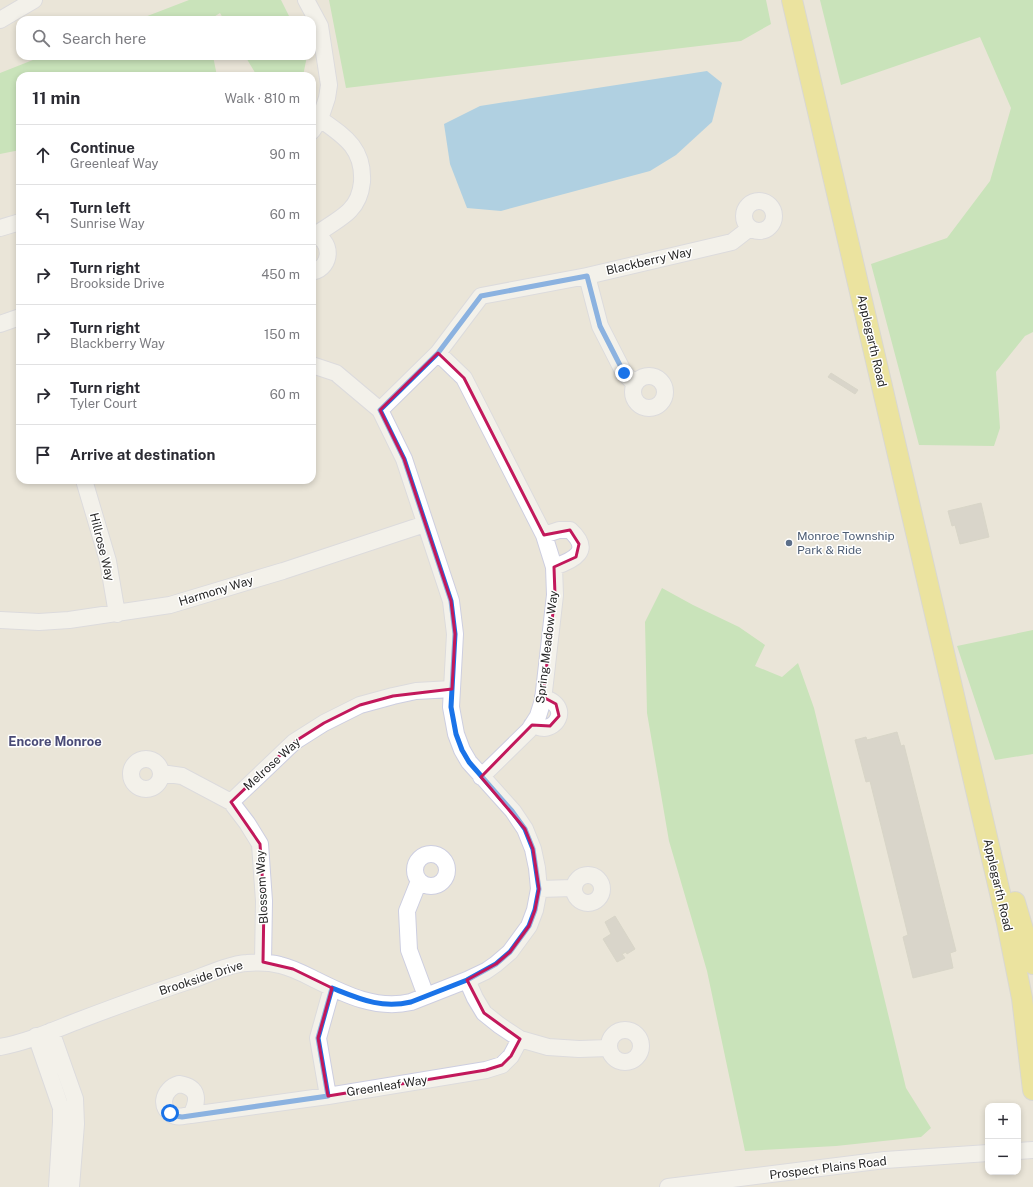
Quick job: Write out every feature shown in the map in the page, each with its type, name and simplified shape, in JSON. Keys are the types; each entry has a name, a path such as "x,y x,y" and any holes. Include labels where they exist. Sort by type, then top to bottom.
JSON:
{"main road":[{"name":"Applegarth Road","path":"792,0 1007,923 1022,998 1033,1090"},
{"name":"Applegarth Road","path":"951,681 1033,964"}],"street":[{"path":"0,20 34,0"},
{"path":"306,0 315,16"},
{"path":"316,19 320,26 329,85 327,98 316,125 344,137 353,146 360,158 362,174 361,191 350,211 316,233"},
{"path":"0,228 16,223"},
{"name":"Blackberry Way","path":"380,410 438,353 481,296 587,276 732,242 745,234 750,228"},
{"path":"316,236 323,240 327,247 328,254 322,267 316,271"},
{"path":"587,276 600,326 624,373 635,384"},
{"path":"0,324 16,318"},
{"name":"Spring Meadow Way","path":"438,353 464,378 544,535 554,567 555,595 543,697 538,716 529,730 481,777"},
{"name":"Brookside Drive","path":"0,1047 51,1031 177,985 244,963 263,962 279,964 293,969 332,988 369,1002 385,1005 407,1003 467,980 496,964 510,952 529,926 535,910 539,889 533,849 525,829 512,811 469,762 462,750 456,734 451,707 455,634 451,601 404,459 380,410 336,373 316,366"},
{"name":"Hillrose Way","path":"85,484 108,561 117,614"},
{"name":"Harmony Way","path":"0,620 39,622 70,620 170,605 283,571 425,524"},
{"path":"544,535 559,530 570,530 575,535 579,544 580,550 576,557 568,562 554,567"},
{"name":"Melrose Way","path":"231,802 294,742 324,723 360,706 392,696 416,691 452,689"},
{"name":"Blossom Way","path":"162,773 182,776 231,802 247,823 260,844 264,901 263,962"},
{"path":"419,882 406,911 409,950 426,996"},
{"path":"539,889 573,888"},
{"path":"467,980 484,1013 520,1039 548,1046 579,1049 609,1048"},
{"path":"328,1096 318,1038 332,988"},
{"path":"51,1031 75,1099 76,1124 71,1187"},
{"path":"36,1036 61,1108 57,1187"},
{"name":"Greenleaf Way","path":"191,1115 328,1096 486,1070 502,1065 511,1056 520,1039"},
{"path":"1021,1151 1033,1150"},
{"name":"Prospect Plains Road","path":"668,1187 885,1160 985,1153"}],"highlighted area":[{"path":"438,353 464,378 544,535 570,530 579,544 576,557 554,567 555,595 543,697 556,704 559,716 550,726 532,725 481,777 525,829 533,849 539,889 535,910 529,926 510,952 496,964 467,980 484,1013 520,1039 511,1056 502,1065 486,1070 328,1096 318,1038 332,988 293,969 263,962 264,901 260,844 231,802 294,742 324,723 360,705 393,696 452,689 455,634 451,601 404,459 380,410"}],"green space":[{"path":"189,0 281,0 289,16 222,16 220,13 215,16 147,16"},
{"path":"329,0 766,0 771,24 741,41 346,88"},
{"path":"820,0 1033,0 1033,332 1025,336 996,372 1000,428 994,446 919,445 871,264 947,238 990,181 1011,108 980,37 841,85"},
{"path":"33,60 214,60 216,72 16,72 16,151 0,154 0,73"},
{"path":"247,60 306,60 304,72 255,72"},
{"path":"662,588 739,627 765,645 755,666 782,677 798,663 814,708 906,1088 931,1128 921,1137 836,1146 745,1151 707,971 669,841 647,713 645,622"},
{"path":"1033,630 1033,754 995,760 957,646"}],"water":[{"path":"707,71 722,83 712,122 676,155 650,171 501,211 467,208 450,164 444,124 480,106"}],"building":[{"path":"831,373 858,390 855,394 828,377"},
{"path":"981,503 989,537 960,544 955,525 952,526 948,511"},
{"path":"897,732 901,746 904,745 956,951 950,953 953,968 913,978 903,937 908,935 870,781 866,782 855,740 866,737 867,740"},
{"path":"615,916 635,949 627,954 626,952 622,954 625,958 617,962 603,939 611,934 605,922"}],"place":[{"name":"Monroe Township Park & Ride","path":"789,543"}],"district":[{"name":"Encore Monroe","path":"55,741"}],"route":[{"path":"170,1113 182,1117 328,1096 318,1038 332,988 369,1002 385,1005 411,1002 444,990 486,971 510,952 529,926 535,910 539,889 533,849 525,829 512,811 469,762 462,750 456,734 451,707 455,634 451,601 404,459 380,410 438,353 481,296 587,276 600,326 624,373"}]}
